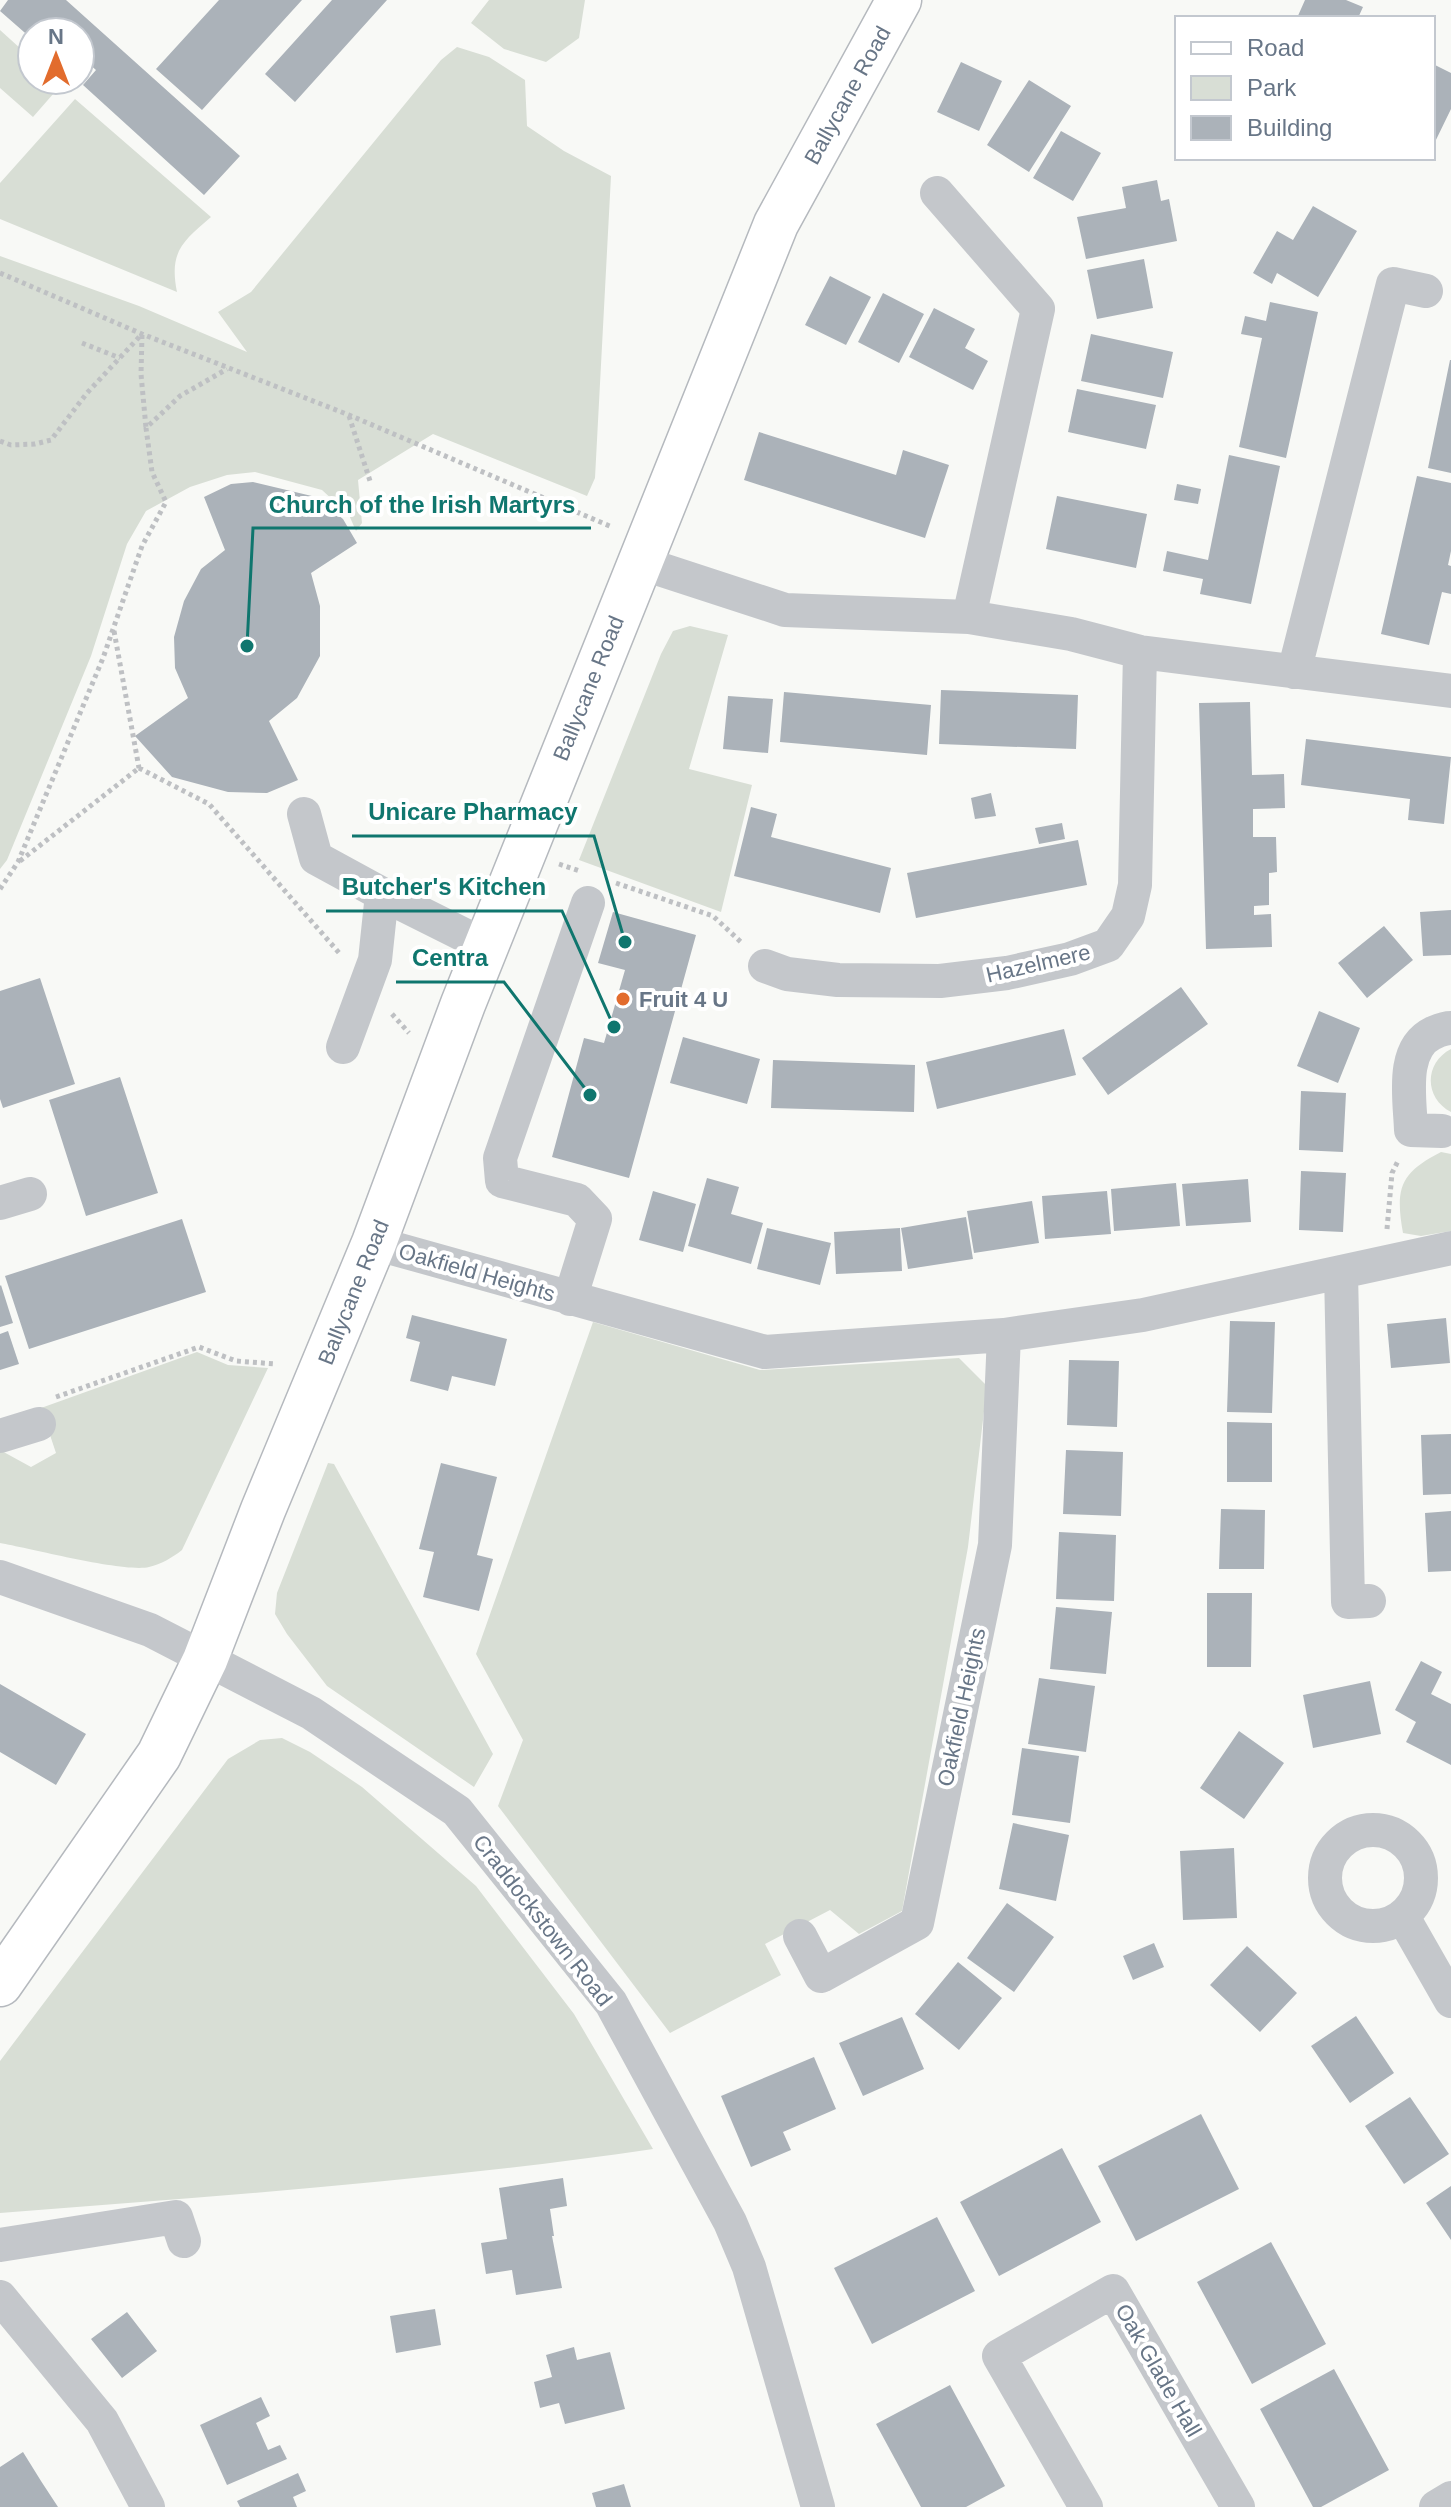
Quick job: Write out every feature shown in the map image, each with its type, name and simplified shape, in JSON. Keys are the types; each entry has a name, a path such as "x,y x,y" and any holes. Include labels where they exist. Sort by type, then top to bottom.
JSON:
{"main road":[{"name":"Ballycane Road","path":"0,1984 159,1755 205,1660 263,1510 374,1243 486,946 776,224 899,0"}],"street":[{"path":"937,193 1038,309 969,617"},
{"path":"1294,672 1393,284 1426,291"},
{"path":"643,552 785,610 969,617 1071,634 1140,652 1451,691"},
{"name":"Hazelmere","path":"765,966 787,974 838,980 940,981 1007,973 1070,959 1108,945 1128,916 1135,885 1140,652"},
{"path":"304,814 316,858 486,946"},
{"path":"570,1299 595,1219 577,1200 502,1181 500,1158 596,886"},
{"path":"343,1047 375,960 382,894"},
{"path":"1426,1131 1409,1066 1422,1038 1445,1027 1451,1028"},
{"name":"Oakfield Heights","path":"374,1243 765,1352 1004,1335 1143,1315 1451,1248"},
{"path":"1341,1272 1348,1602 1369,1601"},
{"name":"Oakfield Heights","path":"800,1936 821,1976 917,1923 995,1545 1004,1335"},
{"path":"0,1436 39,1424"},
{"name":"Craddockstown Road","path":"0,1577 150,1630 311,1713 457,1811 611,2003 730,2222 749,2267 818,2507"},
{"path":"1403,1917 1451,2001"},
{"path":"0,2245 180,2229"},
{"name":"Oak Glade Hall","path":"1086,2507 999,2356 1113,2291 1238,2507"},
{"path":"0,2297 102,2421 148,2507"},
{"path":"1436,2507 1451,2498"}],"path":[{"path":"0,273 228,369 349,415 643,552"},
{"path":"0,441 11,445 51,440 87,393 142,334"},
{"path":"0,889 18,862 113,627 142,546 166,502 152,472 141,374 142,334"},
{"path":"82,343 120,358"},
{"path":"146,428 180,396 228,369"},
{"path":"349,415 371,484"},
{"path":"113,627 139,768"},
{"path":"18,862 139,768"},
{"path":"139,768 209,804 412,1037"},
{"path":"524,852 596,886 713,916 765,966"},
{"path":"1384,1261 1392,1173 1426,1131"},
{"path":"39,1424 41,1403 199,1347 236,1361 276,1364"}],"green space":[{"path":"489,0 585,0 579,38 546,62 504,49 471,23"},
{"path":"0,30 16,44 16,96 51,96 33,117 0,88"},
{"path":"457,47 489,57 525,80 527,126 564,151 611,176 595,478 587,496 433,434 358,480 362,523 356,531 349,515 322,490 255,472 227,475 190,487 146,511 127,544 91,656 7,860 0,869 0,256 139,306 247,352 218,312 251,292 441,60"},
{"path":"75,99 211,217 180,249 175,267 177,292 0,219 0,183"},
{"path":"690,626 728,635 689,769 752,785 721,912 579,860 661,654 673,631"},
{"path":"1451,1049 1451,1112 1436,1098 1431,1080 1436,1063"},
{"path":"1441,1152 1451,1154 1451,1231 1421,1236 1403,1233 1400,1204 1404,1184 1417,1167"},
{"path":"593,1322 760,1370 959,1358 987,1386 968,1547 902,1911 859,1934 830,1910 765,1944 781,1975 670,2033 498,1806 523,1740 476,1654"},
{"path":"197,1352 228,1365 268,1368 182,1550 158,1564 137,1568 0,1543 0,1450 31,1467 56,1453 41,1408"},
{"path":"328,1463 334,1464 493,1754 474,1787 327,1686 275,1614 277,1593"},
{"path":"282,1738 310,1752 362,1787 476,1886 574,2014 653,2149 409,2179 0,2213 0,2061 228,1759 260,1740"}],"building":[{"path":"8,0 66,0 84,16 16,16 16,25 0,11"},
{"path":"219,0 302,0 202,110 156,69"},
{"path":"332,0 387,0 295,102 265,74"},
{"path":"1305,0 1346,0 1363,7 1359,16 1298,16"},
{"path":"96,27 240,156 204,195 95,96"},
{"path":"961,62 1002,81 979,131 937,112"},
{"path":"1435,65 1451,73 1451,109 1435,142"},
{"path":"1029,80 1071,106 1029,172 987,145"},
{"path":"1061,131 1101,153 1073,201 1033,178"},
{"path":"1157,180 1161,201 1169,199 1177,241 1086,259 1077,217 1126,208 1122,187"},
{"path":"1313,206 1357,231 1318,297 1277,273 1272,284 1253,273 1277,231 1293,240"},
{"path":"1144,259 1153,308 1097,319 1087,270"},
{"path":"830,276 871,297 846,345 805,325"},
{"path":"883,293 924,314 899,363 858,342"},
{"path":"1270,302 1318,312 1286,458 1239,447 1262,338 1241,334 1245,316 1266,321"},
{"path":"934,308 975,329 965,348 988,361 973,390 909,357"},
{"path":"1091,334 1173,352 1163,398 1081,381"},
{"path":"1451,360 1451,473 1428,468"},
{"path":"1077,389 1156,405 1146,449 1068,432"},
{"path":"759,432 896,475 903,450 949,465 925,538 744,480"},
{"path":"1229,455 1280,466 1251,604 1200,594 1203,579 1163,571 1167,551 1208,560"},
{"path":"1417,476 1451,483 1451,551 1448,565 1451,566 1451,594 1442,592 1429,645 1381,634"},
{"path":"253,482 316,497 343,519 357,543 311,573 320,606 320,656 297,698 269,721 298,780 267,793 228,792 172,777 135,736 188,698 175,668 174,637 184,601 201,569 225,550 204,497 231,484"},
{"path":"1177,484 1201,489 1198,504 1174,500"},
{"path":"1057,496 1147,514 1136,568 1046,549"},
{"path":"941,690 1078,695 1076,749 939,744"},
{"path":"784,692 931,705 927,755 780,742"},
{"path":"728,696 773,699 768,753 723,749"},
{"path":"1250,702 1252,775 1284,774 1285,808 1253,809 1253,837 1276,837 1277,872 1269,873 1269,905 1254,906 1254,915 1271,914 1272,947 1206,949 1199,703"},
{"path":"1306,739 1451,757 1444,824 1408,820 1410,799 1301,785"},
{"path":"991,793 996,816 975,819 971,798"},
{"path":"751,807 777,814 771,837 891,868 880,913 734,876"},
{"path":"1062,823 1065,839 1039,844 1035,828"},
{"path":"1078,840 1087,885 916,918 907,873"},
{"path":"1451,910 1451,955 1423,956 1420,912"},
{"path":"613,912 696,935 629,1178 552,1157 584,1038 604,1043 625,970 598,963"},
{"path":"1384,926 1413,960 1367,998 1338,963"},
{"path":"40,978 75,1084 3,1108 0,1099 0,991"},
{"path":"1181,987 1208,1024 1108,1095 1082,1058"},
{"path":"1319,1011 1360,1028 1338,1083 1297,1066"},
{"path":"1064,1029 1076,1075 937,1109 926,1062"},
{"path":"683,1037 760,1059 747,1104 670,1083"},
{"path":"773,1060 915,1065 914,1112 771,1108"},
{"path":"120,1077 158,1193 86,1216 49,1100"},
{"path":"1301,1091 1346,1093 1343,1152 1299,1150"},
{"path":"1301,1171 1346,1173 1343,1232 1299,1230"},
{"path":"707,1178 739,1187 731,1214 763,1223 751,1264 688,1246"},
{"path":"1248,1179 1251,1222 1186,1226 1182,1184"},
{"path":"1176,1183 1180,1226 1114,1231 1111,1189"},
{"path":"653,1191 696,1204 683,1252 639,1240"},
{"path":"1107,1191 1111,1234 1045,1239 1042,1196"},
{"path":"1032,1201 1039,1243 974,1253 967,1211"},
{"path":"966,1217 973,1259 908,1269 901,1228"},
{"path":"182,1219 206,1292 29,1349 5,1276"},
{"path":"767,1228 831,1243 820,1285 757,1269"},
{"path":"900,1228 902,1271 836,1274 834,1232"},
{"path":"0,1286 13,1323 0,1327"},
{"path":"412,1315 507,1339 495,1386 452,1376 448,1391 410,1381 420,1342 406,1338"},
{"path":"1446,1318 1450,1363 1391,1368 1387,1324"},
{"path":"1230,1321 1275,1322 1272,1413 1227,1412"},
{"path":"8,1331 19,1364 0,1370 0,1334"},
{"path":"1069,1360 1119,1361 1117,1427 1067,1425"},
{"path":"1227,1422 1272,1423 1272,1482 1227,1482"},
{"path":"1451,1434 1451,1494 1423,1495 1421,1435"},
{"path":"1066,1450 1123,1452 1121,1516 1063,1514"},
{"path":"441,1463 497,1477 477,1555 493,1559 479,1611 423,1597 434,1552 419,1549"},
{"path":"1221,1509 1265,1510 1264,1569 1219,1569"},
{"path":"1451,1511 1451,1571 1428,1572 1425,1513"},
{"path":"1059,1532 1116,1535 1114,1601 1056,1599"},
{"path":"1207,1593 1252,1593 1251,1667 1207,1667"},
{"path":"1056,1607 1112,1612 1106,1674 1050,1669"},
{"path":"1421,1661 1442,1672 1431,1694 1451,1704 1451,1765 1406,1742 1416,1722 1395,1710"},
{"path":"1039,1678 1095,1686 1086,1752 1028,1744"},
{"path":"1370,1681 1381,1734 1313,1748 1303,1695"},
{"path":"0,1684 86,1734 56,1785 0,1752"},
{"path":"1239,1731 1284,1763 1244,1819 1200,1788"},
{"path":"1022,1748 1079,1756 1070,1823 1012,1815"},
{"path":"1013,1823 1069,1835 1056,1901 999,1889"},
{"path":"1234,1848 1237,1918 1183,1920 1180,1851"},
{"path":"1007,1903 1054,1937 1014,1992 967,1958"},
{"path":"1154,1943 1164,1967 1133,1980 1123,1956"},
{"path":"1247,1946 1297,1993 1260,2032 1210,1985"},
{"path":"958,1962 1002,1998 959,2050 915,2014"},
{"path":"1356,2016 1394,2073 1350,2103 1311,2046"},
{"path":"902,2017 924,2069 863,2096 839,2043"},
{"path":"814,2057 836,2109 783,2132 791,2150 751,2167 721,2096"},
{"path":"1410,2097 1449,2154 1404,2184 1365,2126"},
{"path":"1201,2114 1239,2189 1136,2241 1098,2166"},
{"path":"1062,2148 1101,2222 999,2276 960,2202"},
{"path":"563,2178 567,2206 550,2209 562,2288 516,2295 512,2270 486,2274 481,2243 507,2239 499,2188"},
{"path":"1451,2186 1451,2240 1426,2203"},
{"path":"937,2217 975,2291 872,2344 834,2268"},
{"path":"1271,2242 1326,2344 1252,2384 1197,2282"},
{"path":"435,2309 441,2345 396,2353 390,2316"},
{"path":"127,2312 157,2351 122,2378 91,2339"},
{"path":"574,2347 577,2360 610,2352 625,2409 565,2424 559,2403 540,2408 534,2382 552,2377 546,2355"},
{"path":"1334,2369 1389,2470 1321,2507 1313,2507 1260,2409"},
{"path":"950,2385 1005,2486 966,2507 921,2507 876,2424"},
{"path":"261,2397 270,2416 256,2423 268,2450 280,2445 287,2459 227,2485 200,2425"},
{"path":"23,2452 58,2507 0,2507 0,2467"},
{"path":"298,2473 306,2491 293,2497 297,2507 240,2507 237,2501"},
{"path":"624,2484 631,2507 596,2507 592,2493"}],"place":[{"name":"Church of the Irish Martyrs","path":"247,646"},
{"name":"Unicare Pharmacy","path":"625,942"},
{"name":"Fruit 4 U","path":"623,999"},
{"name":"Butcher's Kitchen","path":"614,1027"},
{"name":"Centra","path":"590,1095"}]}
